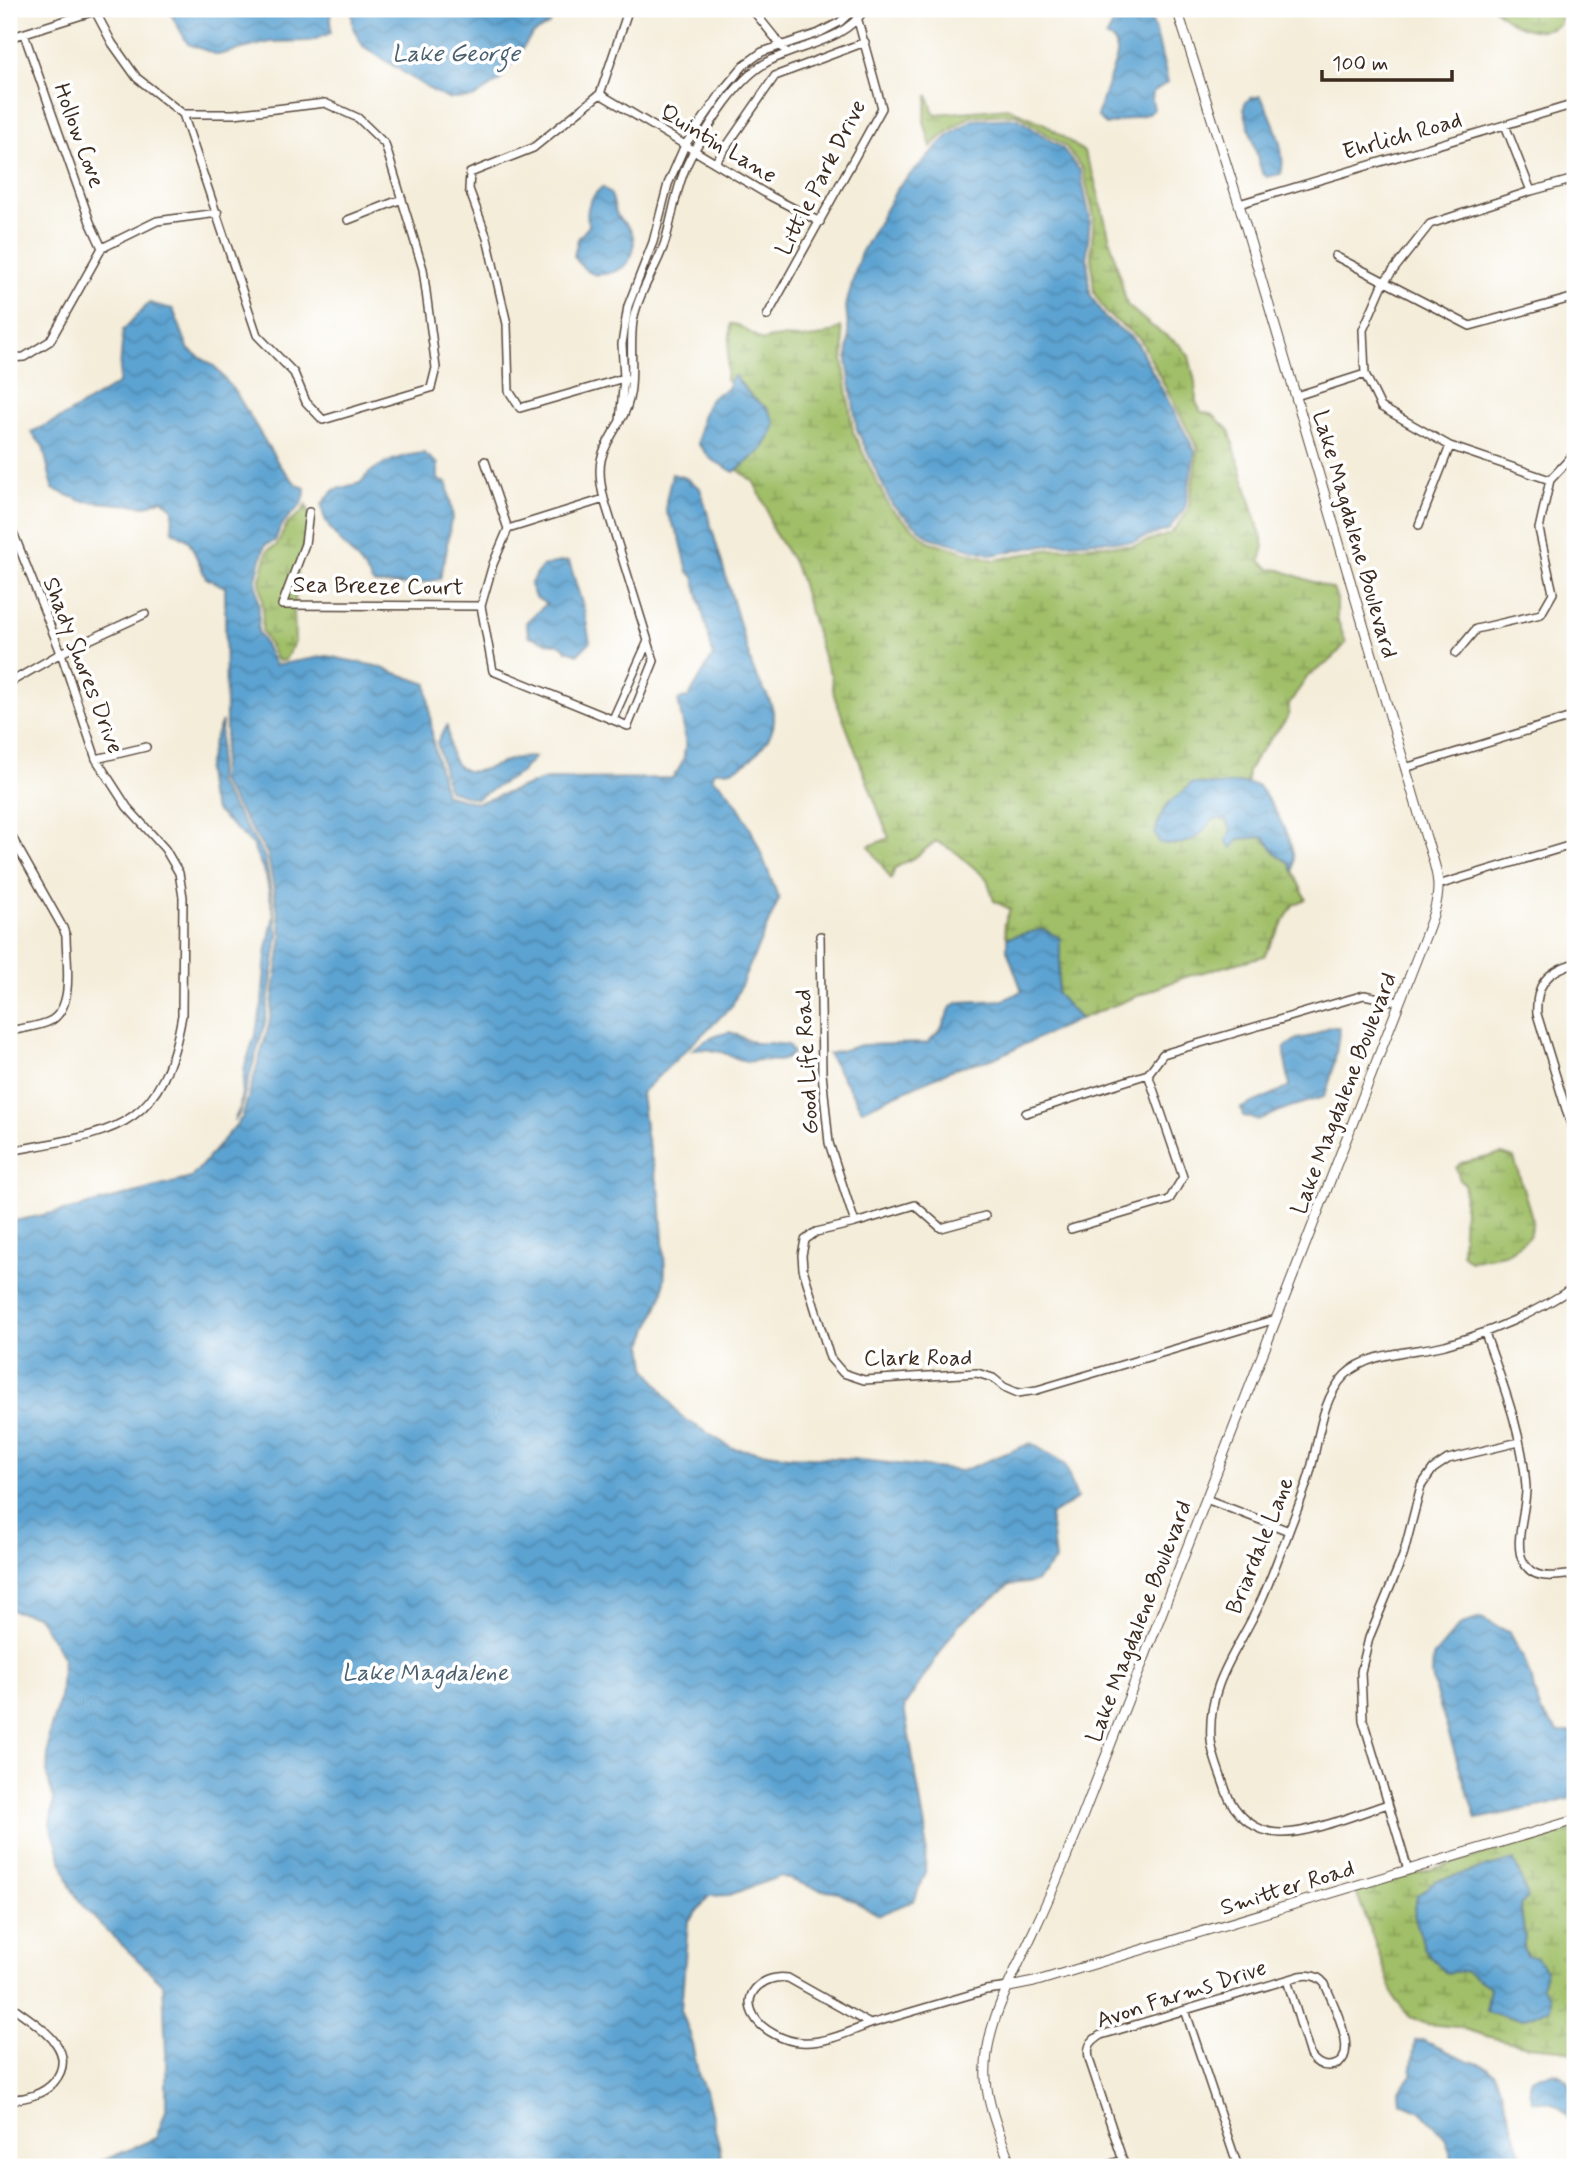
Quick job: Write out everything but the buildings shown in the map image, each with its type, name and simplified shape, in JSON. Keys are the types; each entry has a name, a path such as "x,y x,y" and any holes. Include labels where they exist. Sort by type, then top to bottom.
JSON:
{"street":[{"path":"628,379 520,408 509,391 507,324 487,238 469,189 470,173 533,149 600,94 628,11 631,9"},
{"path":"752,9 784,49"},
{"path":"628,379 622,344 628,306 653,242 668,184 685,145 744,65 762,52 827,39 859,19 865,9"},
{"name":"Lake Magdalene Boulevard","path":"1011,2167 989,2098 986,2069 989,2035 1076,1833 1431,920 1438,885 1239,204 1177,9"},
{"path":"9,38 94,10 112,43 137,78 183,114 257,335 294,373 306,402 323,420 432,388 436,368 422,269 385,144 358,118 325,103 234,114 183,114"},
{"path":"485,461 508,529 493,564 481,606 493,671 628,726 654,661 598,475 604,448 626,411 637,307 665,241 678,185 694,150 749,74 784,49 840,22 853,10"},
{"name":"Little Park Drive","path":"767,316 882,108 859,19 853,10"},
{"name":"Hollow Cove","path":"24,34 102,248"},
{"path":"715,163 775,76 865,43"},
{"name":"Quintin Lane","path":"600,94 770,196 820,222"},
{"name":"Ehrlich Road","path":"1239,204 1575,104"},
{"path":"1505,125 1531,191"},
{"path":"1550,480 1450,446 1381,407 1365,374 1363,330 1384,282 1430,225 1575,179"},
{"path":"348,220 402,199"},
{"path":"9,358 24,357 50,341 102,248 157,221 218,213"},
{"path":"1335,256 1470,326 1575,297"},
{"path":"1296,396 1365,374"},
{"path":"1419,524 1450,446"},
{"path":"1456,653 1476,629 1541,614 1553,593 1539,529 1550,480 1575,453"},
{"path":"508,529 604,499"},
{"name":"Sea Breeze Court","path":"309,512 305,544 282,605 481,606"},
{"name":"Shady Shores Drive","path":"9,522 61,653 96,759 127,807 171,859 181,880 184,905 183,992 179,1029 161,1083 153,1097 136,1114 113,1128 9,1152"},
{"path":"9,683 61,653 145,614"},
{"path":"613,719 648,641"},
{"path":"1405,768 1575,716"},
{"path":"96,759 146,747"},
{"path":"9,832 66,936 67,994 63,1007 50,1021 9,1031"},
{"path":"1438,885 1575,845"},
{"name":"Good Life Road","path":"820,936 822,1073 829,1143 855,1223"},
{"path":"1575,963 1562,966 1544,979 1536,998 1537,1014 1575,1133"},
{"path":"1026,1113 1147,1074 1163,1054 1364,995 1399,1002"},
{"path":"1072,1230 1169,1200 1183,1177 1147,1074"},
{"name":"Clark Road","path":"985,1216 941,1228 915,1205 816,1232 805,1240 803,1269 830,1358 843,1373 864,1380 977,1373 993,1378 1018,1393 1028,1392 1276,1319"},
{"name":"Briardale Lane","path":"1388,1804 1298,1832 1279,1834 1248,1822 1236,1811 1228,1795 1211,1742 1212,1701 1221,1677 1260,1603 1308,1479 1328,1401 1343,1377 1372,1359 1444,1345 1521,1318 1575,1286"},
{"path":"1485,1332 1506,1392 1519,1442 1526,1489 1520,1547 1522,1560 1530,1571 1542,1577 1575,1574"},
{"path":"1408,1870 1363,1720 1361,1672 1369,1638 1403,1556 1421,1486 1433,1469 1448,1459 1519,1442"},
{"path":"1206,1499 1289,1531"},
{"name":"Smitter Road","path":"1009,1987 1034,1982 1575,1820"},
{"name":"Avon Farms Drive","path":"1124,2163 1090,2062 1089,2046 1101,2035 1287,1980 1311,1975 1320,1978 1325,1984 1347,2046 1339,2063 1332,2066 1319,2065 1310,2056 1287,1980"},
{"path":"870,2024 788,1978 768,1978 759,1984 751,2003 754,2016 762,2025 788,2039 800,2042 827,2039 986,1990 1009,1987"},
{"path":"9,2004 56,2042 64,2059 61,2073 49,2088 33,2095 9,2099"},
{"path":"1185,2010 1238,2167"},
{"path":"1101,2167 1124,2163"}],"green space":[{"path":"1495,9 1556,9 1560,10 1560,24 1542,30 1525,28"},
{"path":"928,95 936,114 1009,108 1045,124 1084,152 1093,174 1127,305 1180,345 1189,356 1196,402 1201,412 1213,415 1229,430 1264,546 1260,561 1270,569 1333,589 1337,599 1337,618 1346,643 1330,661 1308,676 1289,704 1288,717 1248,771 1247,783 1191,783 1169,803 1173,845 1200,834 1211,820 1227,820 1231,830 1232,847 1239,839 1264,837 1277,855 1289,862 1306,899 1293,905 1264,956 1185,977 1080,1019 1057,994 1060,938 1043,929 1007,938 1004,925 1010,909 994,901 987,879 957,853 936,841 895,868 891,879 869,846 889,838 834,695 831,675 824,660 800,578 772,529 767,509 754,482 738,470 762,449 768,409 752,397 735,376 729,383 726,380 731,324 738,325 763,341 780,337 817,337 841,327 853,432 889,507 928,541 994,560 1045,550 1098,545 1133,546 1170,534 1188,511 1198,449 1140,339 1107,314 1094,293 1091,255 1094,217 1083,170 1066,147 1017,114 971,116 931,147 924,121"},
{"path":"306,504 311,517 298,569 294,611 295,642 285,660 277,661 262,631 260,579 268,550 277,545 287,524 302,512"},
{"path":"1502,1154 1514,1158 1533,1221 1529,1237 1508,1253 1470,1261 1462,1254 1465,1184 1460,1180 1456,1168 1461,1163"},
{"path":"1575,1828 1575,2054 1561,2049 1528,2046 1493,2038 1457,2027 1426,2024 1410,2017 1396,2001 1356,1891","holes":["1520,1905 1525,1937 1523,1948 1543,1976 1541,1986 1550,1997 1550,2009 1523,2019 1487,2011 1490,1987 1466,1971 1455,1971 1430,1957 1424,1947 1414,1914"]}],"water":[{"name":"Lake George","path":"168,9 331,9 331,33 310,41 271,42 218,55 188,44"},
{"name":"Lake George","path":"352,9 555,9 550,24 532,35 499,81 473,98 448,99 363,46 353,28"},
{"path":"1121,9 1146,9 1155,28 1168,82 1153,92 1154,109 1150,113 1106,125 1097,116 1117,56 1114,41 1106,37"},
{"path":"1260,96 1274,123 1282,155 1281,174 1267,177 1262,173 1244,110 1245,102"},
{"path":"1017,118 1063,149 1080,171 1090,218 1087,255 1090,294 1104,317 1136,341 1195,451 1185,508 1168,530 1132,542 1097,541 1044,545 993,555 929,537 892,505 857,430 847,360 849,338 846,305 860,255 898,187 947,137 972,120"},
{"path":"602,187 612,196 615,210 630,229 634,244 628,262 619,270 596,274 585,269 574,256 578,239 589,226 589,204"},
{"name":"Lake Magdalene","path":"149,303 173,309 189,350 215,367 236,393 280,466 297,485 305,488 301,504 283,523 275,541 265,545 256,578 258,631 275,665 327,656 376,666 427,684 433,742 445,794 477,803 546,779 672,778 679,769 685,751 678,700 689,697 713,655 694,577 688,572 680,538 666,512 666,501 672,474 686,478 700,488 752,666 771,703 774,717 771,733 753,756 731,770 714,771 712,778 724,787 744,816 779,899 732,1006 641,1093 646,1135 660,1194 665,1271 663,1293 643,1344 646,1367 680,1416 732,1448 789,1456 852,1459 962,1471 1031,1443 1065,1464 1077,1498 1050,1516 1055,1561 1035,1582 1010,1585 959,1624 904,1707 926,1833 925,1875 913,1901 879,1915 839,1893 817,1889 781,1876 729,1895 709,1896 688,1922 681,2010 690,2034 699,2077 707,2095 724,2167 88,2167 156,2138 166,2110 163,1984 82,1905 70,1886 50,1824 54,1800 47,1776 49,1733 60,1697 63,1657 38,1616 9,1610 9,1222 77,1208 191,1178 242,1118 269,1025 282,936 268,855 220,781 226,734 225,587 206,578 189,541 172,531 173,509 162,499 147,506 82,501 53,489 43,446 31,432 61,418 119,383 123,330"},
{"path":"734,376 752,397 768,409 774,421 774,430 762,450 734,472 711,459 698,444 705,408 714,397 728,389"},
{"path":"424,453 438,464 438,480 447,483 453,518 440,579 412,585 376,584 334,534 323,515 322,504 334,490 360,483 380,466 398,458"},
{"path":"569,561 584,610 590,642 578,654 559,644 529,636 526,622 546,604 535,597 530,585 538,572 548,564"},
{"path":"222,721 217,782 265,857 278,936 265,1023 238,1116 234,1121 240,1108 245,1066 262,1004 266,953 274,915 266,876 252,844 215,810 209,795 206,771"},
{"path":"447,726 451,755 458,766 465,770 480,770 513,759 535,757 520,773 476,799 448,790 437,742"},
{"path":"1191,783 1257,785 1270,802 1288,838 1294,862 1293,871 1289,862 1277,855 1264,837 1239,839 1232,848 1226,841 1231,830 1226,820 1212,820 1199,835 1189,841 1178,844 1160,843 1155,834 1162,813"},
{"path":"1043,929 1060,938 1057,994 1080,1019 992,1059 958,1067 862,1110 828,1054 861,1045 927,1043 941,1029 951,1007 959,1002 1004,1000 1022,991 1007,950 1007,938"},
{"path":"1329,1027 1339,1027 1339,1034 1332,1073 1324,1097 1258,1120 1243,1116 1241,1108 1289,1087 1284,1048 1297,1039 1312,1036"},
{"path":"730,1032 755,1043 788,1045 793,1053 778,1061 746,1062 721,1052 692,1050 710,1038"},
{"path":"1481,1618 1510,1633 1525,1661 1541,1712 1559,1732 1575,1732 1575,1797 1476,1819 1432,1675 1433,1657 1461,1624"},
{"path":"1514,1860 1528,1898 1520,1905 1525,1937 1523,1948 1526,1955 1537,1958 1546,1970 1541,1986 1550,1997 1550,2009 1523,2019 1489,2013 1486,2011 1490,1987 1466,1971 1446,1973 1424,1947 1414,1914 1417,1896 1435,1881"},
{"path":"1422,2040 1488,2067 1494,2072 1525,2167 1455,2167 1445,2137 1421,2111 1400,2102 1399,2091 1411,2075 1415,2041"},
{"path":"1554,2073 1563,2077 1573,2091 1576,2109 1575,2136 1566,2115 1559,2107 1532,2100 1529,2087 1532,2079"}]}
